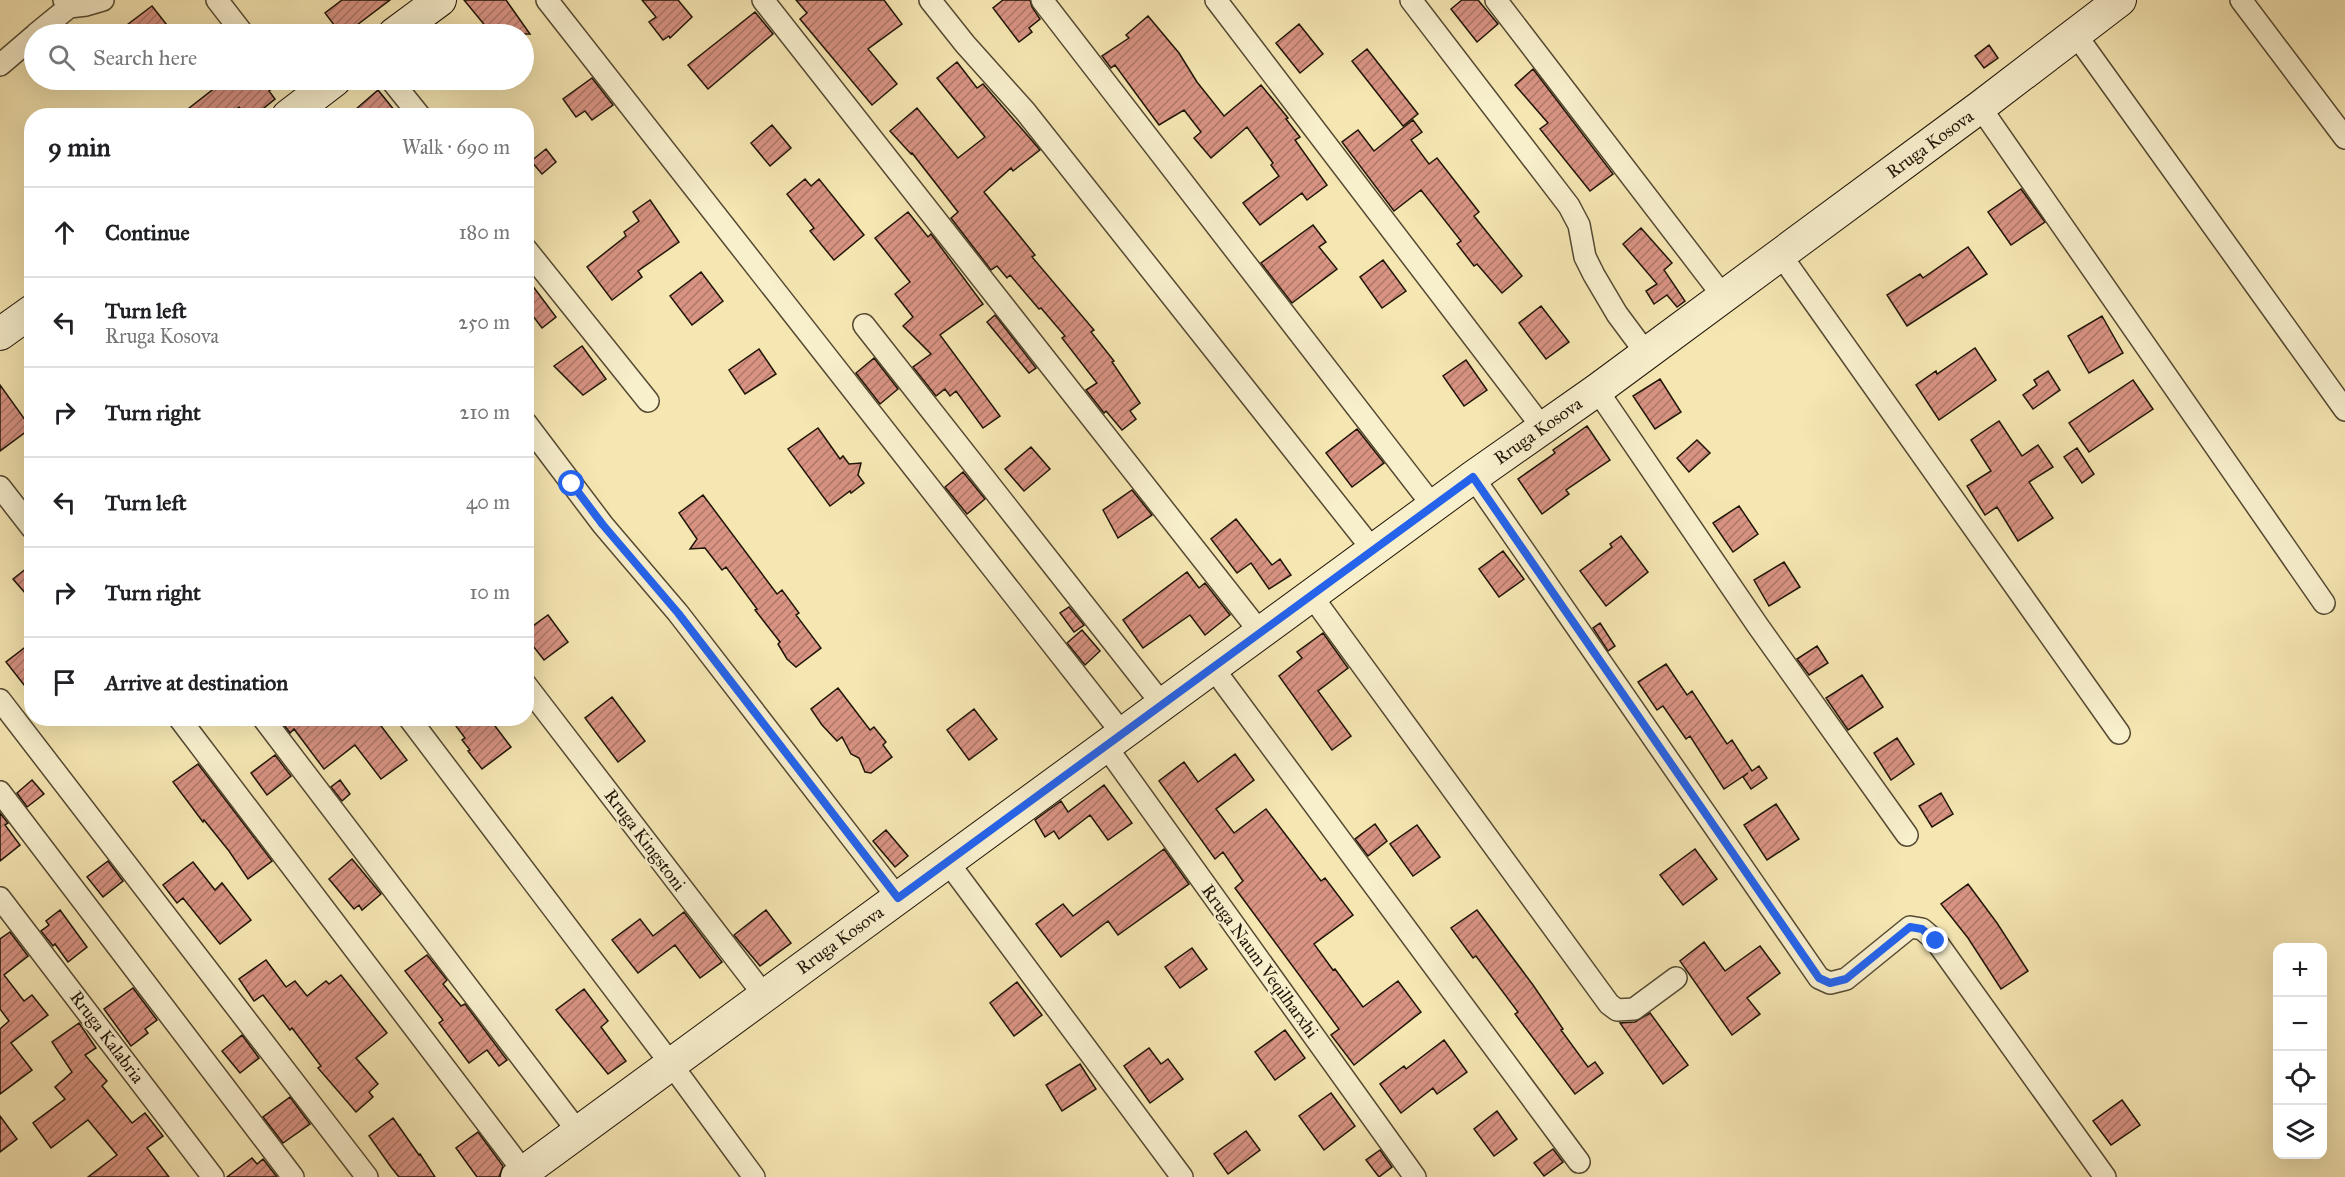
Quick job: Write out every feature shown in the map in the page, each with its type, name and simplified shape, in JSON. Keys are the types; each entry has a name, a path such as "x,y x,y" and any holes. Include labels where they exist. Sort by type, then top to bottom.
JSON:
{"street":[{"path":"46,24 67,3 86,5 103,0"},
{"path":"217,0 236,24"},
{"path":"408,24 440,0"},
{"name":"Rruga Naum Veqilharxhi","path":"547,0 1114,739 1415,1177"},
{"path":"763,0 1260,632"},
{"path":"930,0 965,44 1025,111 1373,550"},
{"path":"1042,0 1433,506"},
{"path":"1216,0 1542,427"},
{"path":"1411,0 1569,206 1580,225 1585,257 1594,275 1617,314 1646,353"},
{"path":"1496,0 1723,296"},
{"name":"Rruga Kosova","path":"533,1172 579,1133 764,995 1433,506 1597,390 1980,107 2120,0"},
{"path":"2241,0 2345,138"},
{"path":"2076,35 2345,410"},
{"path":"0,65 24,44"},
{"path":"299,108 322,90"},
{"path":"399,90 414,108"},
{"path":"1980,107 2324,603"},
{"path":"1780,254 2119,733"},
{"path":"534,259 648,401"},
{"path":"0,334 24,317"},
{"path":"864,325 1162,704"},
{"path":"1597,390 1758,626 1907,835"},
{"path":"534,434 603,525 678,613 898,898"},
{"path":"1473,477 1819,978 1830,983 1846,979 1910,927 1922,929 1936,941 2105,1177"},
{"path":"0,487 24,518"},
{"path":"1311,595 1609,1004 1617,1010 1634,1008 1676,978"},
{"path":"1212,668 1579,1162"},
{"name":"Rruga Kingstoni","path":"534,695 764,995"},
{"path":"0,700 367,1177"},
{"path":"185,726 533,1172"},
{"path":"269,726 579,1133"},
{"path":"415,726 754,1177"},
{"path":"0,792 293,1177"},
{"path":"946,861 1182,1177"},
{"name":"Rruga Kalabria","path":"0,898 213,1177"}],"building":[{"path":"342,0 390,0 358,24 333,24 325,13"},
{"path":"464,0 506,0 523,24 484,24"},
{"path":"642,0 678,0 692,17 670,38 669,36 663,40 649,22 656,17"},
{"path":"796,0 884,0 902,24 868,49 897,84 872,105 800,19 807,13"},
{"path":"1003,0 1030,0 1040,19 1029,28 1032,32 1019,42 993,8"},
{"path":"1462,0 1478,0 1498,24 1477,42 1451,9"},
{"path":"152,6 166,24 128,24"},
{"path":"755,12 773,34 708,89 688,65"},
{"path":"1148,16 1179,53 1197,82 1224,116 1261,85 1288,118 1286,119 1300,137 1295,140 1327,185 1307,200 1302,193 1260,225 1243,203 1279,176 1271,165 1273,163 1247,127 1211,158 1194,138 1201,132 1184,110 1159,125 1115,65 1111,68 1102,56 1129,38 1126,35"},
{"path":"1299,24 1323,54 1300,73 1276,43"},
{"path":"1989,45 1998,58 1984,68 1975,56"},
{"path":"1367,49 1418,114 1403,126 1352,61"},
{"path":"957,62 977,88 983,84 1040,150 1013,171 1011,168 984,192 1035,255 1032,257 1094,330 1091,332 1114,361 1112,362 1140,403 1130,411 1136,419 1122,430 1106,411 1104,413 1086,390 1097,383 1062,338 1065,336 1010,275 1007,278 997,266 991,270 951,218 958,212 912,153 890,131 917,108 958,158 985,137 937,78"},
{"path":"1533,69 1613,174 1590,191 1540,129 1548,123 1515,85"},
{"path":"592,78 613,105 592,120 585,111 576,117 563,99"},
{"path":"212,90 270,90 275,99 264,108 189,108"},
{"path":"378,90 393,108 357,108"},
{"path":"1413,120 1422,132 1411,140 1429,164 1437,158 1479,212 1474,216 1522,276 1502,293 1477,264 1474,266 1457,244 1461,241 1421,190 1394,211 1342,142 1358,130 1374,151"},
{"path":"772,125 791,148 770,166 751,143"},
{"path":"546,149 556,162 542,174 534,165 534,159"},
{"path":"805,179 811,186 819,179 864,235 834,260 810,231 814,228 787,194"},
{"path":"2021,189 2045,222 2011,245 1988,212"},
{"path":"650,200 679,242 638,271 642,277 612,300 587,267 626,236 624,232 639,221 633,212"},
{"path":"908,212 928,237 931,234 983,304 940,335 1000,416 983,428 956,391 950,396 945,389 936,396 913,367 931,354 903,326 913,317 895,294 910,282 875,238"},
{"path":"1313,225 1326,242 1319,247 1337,269 1292,303 1261,263"},
{"path":"1641,228 1672,263 1664,270 1685,301 1677,307 1667,295 1654,304 1646,291 1657,284 1623,244"},
{"path":"1968,247 1987,274 1907,326 1887,295 1920,274 1923,278"},
{"path":"1383,260 1406,291 1382,308 1360,277"},
{"path":"701,272 723,301 692,325 670,296"},
{"path":"534,288 556,317 542,328 534,318"},
{"path":"1541,306 1569,342 1546,359 1519,323"},
{"path":"995,315 1036,368 1029,373 987,322"},
{"path":"2102,316 2123,353 2089,373 2068,336"},
{"path":"582,346 606,379 583,395 554,366"},
{"path":"1975,348 1996,380 1939,420 1916,385 1936,371 1937,374"},
{"path":"759,349 776,374 745,394 729,370"},
{"path":"874,358 898,389 880,404 856,373"},
{"path":"1466,360 1487,390 1464,406 1443,376"},
{"path":"2048,371 2060,390 2033,409 2023,395 2037,385 2034,380"},
{"path":"1660,379 1681,412 1655,429 1633,396"},
{"path":"2133,380 2153,409 2089,452 2069,423"},
{"path":"0,385 24,418 24,433 0,451"},
{"path":"1999,421 2022,456 2038,445 2053,467 2029,482 2053,518 2018,541 1997,507 1985,515 1967,486 1991,471 1971,440"},
{"path":"1587,426 1610,460 1566,490 1569,494 1542,514 1518,479 1555,453 1553,450"},
{"path":"818,428 840,459 843,456 849,464 861,463 858,475 864,483 830,506 788,449"},
{"path":"1357,429 1384,463 1352,487 1326,453"},
{"path":"1697,440 1710,453 1689,472 1677,458"},
{"path":"1031,447 1050,469 1024,491 1005,469"},
{"path":"2077,448 2094,474 2082,483 2064,457"},
{"path":"963,472 985,499 967,514 945,487"},
{"path":"1132,490 1152,515 1118,538 1103,510"},
{"path":"703,495 777,594 782,590 799,613 796,615 821,648 796,667 787,659 778,644 780,642 726,567 722,570 705,548 690,549 697,539 679,513"},
{"path":"1739,506 1758,534 1733,552 1713,523"},
{"path":"1236,519 1272,565 1280,559 1291,575 1269,589 1251,563 1237,573 1211,539"},
{"path":"1621,536 1648,572 1606,606 1580,571 1612,547 1610,544"},
{"path":"1503,551 1524,579 1499,597 1479,569"},
{"path":"1784,562 1800,587 1769,606 1754,580"},
{"path":"24,570 24,592 13,579"},
{"path":"1187,572 1199,588 1205,583 1230,615 1205,635 1190,615 1143,648 1123,620"},
{"path":"1069,607 1084,625 1074,632 1060,613"},
{"path":"548,615 568,642 544,660 534,647 534,625"},
{"path":"1600,623 1615,646 1608,651 1593,628"},
{"path":"1082,630 1100,651 1085,665 1067,643"},
{"path":"1323,633 1348,668 1318,691 1351,736 1332,750 1279,676 1302,658 1297,652"},
{"path":"1817,646 1828,663 1809,675 1797,659"},
{"path":"24,648 24,685 6,662"},
{"path":"1666,664 1687,695 1692,691 1727,744 1732,740 1752,771 1759,766 1767,778 1751,789 1743,777 1748,773 1724,789 1690,736 1686,739 1663,706 1657,710 1638,682"},
{"path":"1862,675 1883,707 1848,730 1826,698"},
{"path":"838,688 870,730 874,727 886,742 883,745 892,757 871,773 865,772 859,758 851,754 842,737 837,741 811,709"},
{"path":"612,697 645,741 618,762 585,718"},
{"path":"974,709 997,739 969,760 947,730"},
{"path":"285,726 381,726 407,760 381,779 355,745 324,769 294,729 290,733"},
{"path":"456,726 495,726 511,747 482,769 468,751 470,750 462,740 465,738"},
{"path":"1897,738 1914,764 1891,780 1874,753"},
{"path":"1235,754 1254,780 1216,809 1234,833 1266,809 1321,881 1325,878 1353,915 1314,944 1363,1007 1398,981 1421,1012 1354,1065 1331,1035 1339,1029 1235,888 1243,881 1223,852 1215,859 1159,781 1184,762 1198,782"},
{"path":"275,755 291,776 267,795 251,773"},
{"path":"198,764 272,861 248,879 229,851 204,820 203,822 173,782"},
{"path":"32,780 44,794 27,807 17,793"},
{"path":"340,780 350,794 342,801 331,787"},
{"path":"1104,785 1132,823 1108,840 1090,815 1059,839 1054,831 1045,837 1035,820 1061,801 1068,812"},
{"path":"1941,793 1953,814 1932,827 1919,806"},
{"path":"1776,804 1799,839 1767,860 1744,825"},
{"path":"0,813 8,823 5,825 20,845 0,861"},
{"path":"1375,824 1387,841 1368,856 1355,839"},
{"path":"1417,825 1440,857 1413,876 1390,844"},
{"path":"886,830 908,856 895,867 873,841"},
{"path":"1164,849 1189,884 1118,935 1108,921 1061,957 1036,924 1063,904 1073,916"},
{"path":"1695,849 1717,879 1683,905 1660,875"},
{"path":"352,859 381,894 362,910 359,905 354,909 329,879"},
{"path":"108,861 123,881 103,897 87,877"},
{"path":"193,862 215,890 222,883 251,920 220,944 183,898 177,903 163,885"},
{"path":"1968,884 2028,971 2001,989 1968,938 1941,904"},
{"path":"60,910 87,947 68,962 55,944 53,946 41,931 49,925 46,921"},
{"path":"766,910 791,943 760,966 734,935"},
{"path":"1477,910 1533,985 1563,1029 1561,1030 1588,1067 1595,1062 1603,1073 1575,1094 1515,1014 1518,1012 1476,956 1473,958 1451,928"},
{"path":"684,912 722,962 700,978 675,945 638,973 612,940 640,919 653,936"},
{"path":"10,932 28,956 4,975 24,1001 32,995 48,1015 11,1043 32,1070 0,1094 0,1029 9,1021 0,1009 0,939"},
{"path":"1704,942 1725,971 1760,946 1780,973 1747,998 1760,1014 1732,1035 1680,961"},
{"path":"1192,948 1207,969 1180,988 1165,967"},
{"path":"427,955 447,980 443,984 461,1006 465,1004 507,1060 499,1066 487,1050 469,1063 439,1023 443,1020 405,971"},
{"path":"266,960 286,987 295,981 307,996 326,981 329,984 341,975 387,1033 356,1058 378,1084 369,1092 373,1097 356,1112 318,1068 321,1066 263,995 254,1001 239,979"},
{"path":"1017,982 1042,1015 1014,1036 990,1003"},
{"path":"133,988 157,1020 145,1029 148,1033 131,1046 104,1009"},
{"path":"584,989 608,1021 601,1027 626,1061 608,1074 556,1010"},
{"path":"1650,1013 1688,1065 1663,1084 1620,1023 1635,1022"},
{"path":"79,1023 96,1048 85,1055 107,1081 102,1086 132,1123 145,1113 163,1136 147,1148 169,1177 88,1177 117,1155 88,1120 51,1148 33,1123 65,1099 55,1087 72,1072 52,1042"},
{"path":"1285,1030 1305,1058 1275,1080 1255,1052"},
{"path":"242,1035 259,1058 240,1073 222,1051"},
{"path":"1444,1040 1467,1072 1437,1094 1433,1088 1401,1113 1380,1084 1404,1066 1406,1069"},
{"path":"1149,1048 1161,1064 1168,1059 1183,1079 1150,1103 1124,1066"},
{"path":"1080,1064 1096,1089 1062,1111 1046,1085"},
{"path":"1331,1093 1355,1126 1324,1150 1299,1116"},
{"path":"290,1097 310,1124 283,1143 263,1117"},
{"path":"2122,1100 2140,1125 2111,1145 2093,1121"},
{"path":"1497,1111 1517,1139 1494,1156 1474,1129"},
{"path":"0,1116 17,1139 0,1152"},
{"path":"393,1118 435,1177 399,1177 391,1167 369,1136"},
{"path":"1246,1131 1260,1150 1228,1174 1214,1154"},
{"path":"478,1132 503,1166 499,1177 477,1177 456,1148"},
{"path":"1553,1149 1563,1162 1544,1176 1534,1163"},
{"path":"1380,1150 1392,1167 1379,1177 1366,1160"},
{"path":"252,1158 257,1164 263,1159 277,1177 227,1177"}],"route":[{"path":"572,484 603,525 678,613 898,898 1473,477 1819,978 1830,983 1846,979 1910,927 1922,929 1936,941"}]}
